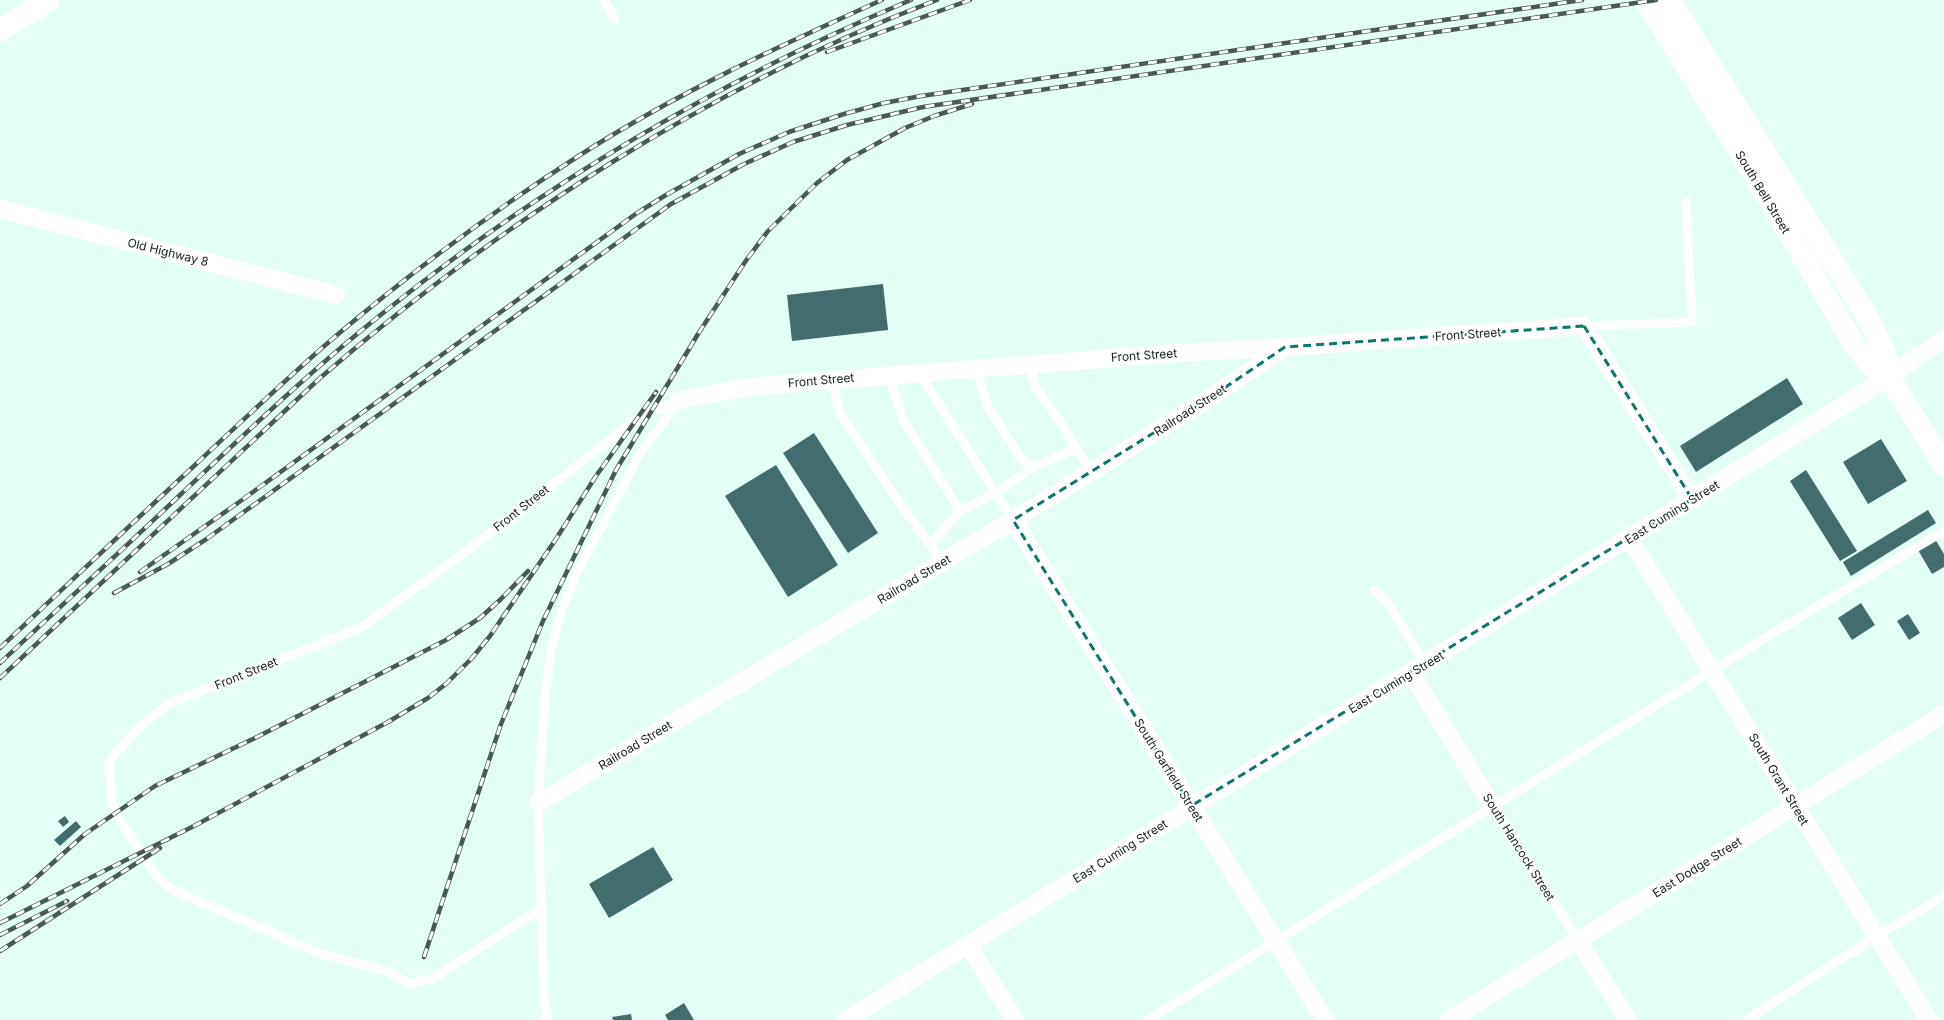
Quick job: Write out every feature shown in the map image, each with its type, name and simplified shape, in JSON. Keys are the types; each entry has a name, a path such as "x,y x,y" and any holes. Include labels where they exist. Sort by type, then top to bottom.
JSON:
{"main road":[{"path":"0,30 49,0"},
{"name":"South Bell Street","path":"1645,0 1771,202 1856,346 1871,364 1889,377 1944,466"},
{"name":"South Bell Street","path":"1670,0 1880,338 1886,352 1889,377"}],"street":[{"name":"Old Highway 8","path":"0,209 336,295"},
{"name":"Front Street","path":"679,400 744,388 889,375 1177,353 1584,326"},
{"path":"1584,326 1692,499"},
{"name":"East Cuming Street","path":"846,1020 1191,806 1418,669 1889,377 1944,339"},
{"name":"Railroad Street","path":"538,803 943,562 1091,472 1202,403 1285,347"},
{"name":"South Garfield Street","path":"1012,520 1325,1020"},
{"name":"South Grant Street","path":"1629,538 1714,671 1929,1020"},
{"name":"South Hancock Street","path":"1418,669 1494,807"},
{"name":"East Dodge Street","path":"1449,1020 1944,714"},
{"name":"South Hancock Street","path":"1578,940 1628,1020"},
{"path":"968,945 1015,1020"}],"lane":[{"path":"604,0 615,19"},
{"path":"1584,326 1692,322 1686,202"},
{"path":"1030,364 1035,386 1077,448 1091,472"},
{"path":"976,368 987,405 1021,459 1034,467"},
{"path":"919,373 1012,520"},
{"path":"889,375 903,420 960,511"},
{"path":"832,380 840,413 898,501 943,562"},
{"path":"547,1020 544,997 538,803 545,697 551,650 561,612 576,575 639,455 679,400"},
{"name":"Front Street","path":"542,908 432,978 410,984 389,972 319,953 171,889 155,874 118,817 112,801 109,761 138,728 168,704 360,628 460,556 638,418 679,400"},
{"path":"930,545 960,511 996,494 1034,467 1077,448"},
{"path":"1148,1020 1714,671 1773,633 1944,531"},
{"path":"1374,590 1388,604 1418,669"},
{"name":"South Hancock Street","path":"1494,807 1578,940"},
{"path":"1746,1020 1877,936 1944,896"}],"highlighted area":[{"path":"1584,326 1692,499 1191,806 1013,520 1202,403 1285,347 1523,329"}],"building":[{"path":"883,284 888,330 792,341 787,295"},
{"path":"1787,378 1803,404 1696,472 1680,446"},
{"path":"814,433 878,533 848,553 783,453"},
{"path":"1881,439 1907,481 1868,504 1843,462"},
{"path":"776,465 838,565 788,597 725,496"},
{"path":"1806,470 1857,551 1840,561 1790,481"},
{"path":"1928,510 1936,523 1851,576 1843,562"},
{"path":"1935,539 1944,554 1944,567 1932,574 1918,550"},
{"path":"1861,603 1875,625 1852,640 1838,618"},
{"path":"1908,614 1920,633 1909,640 1897,621"},
{"path":"65,816 69,822 63,827 58,821"},
{"path":"76,821 81,827 60,846 54,840"},
{"path":"653,847 673,880 609,918 589,884"},
{"path":"684,1003 694,1020 668,1020 665,1015"},
{"path":"631,1014 632,1020 613,1020 612,1017"}],"railway":[{"path":"0,648 301,367 366,311 454,242 577,157 650,113 688,92 765,54 882,0"},
{"path":"0,663 304,379 383,313 444,266 506,221 571,178 636,138 771,64 911,0"},
{"path":"0,678 320,378 390,320 462,265 536,212 612,162 691,116 771,73 853,34 937,0"},
{"path":"827,52 970,0"},
{"path":"140,572 242,500 637,213 739,154 789,132 884,103 921,96 1582,0"},
{"path":"114,593 168,564 205,540 671,204 744,164 793,142 847,125 923,107 1656,0"},
{"path":"424,957 501,724 543,621 616,470 698,334 745,262 768,231 817,183 847,160 905,128 934,116 972,104"},
{"path":"0,923 192,827 388,722 428,698 447,683 472,658 490,636 556,539 596,476 656,392"},
{"path":"0,904 27,886 85,834 155,786 259,736 446,640 480,618 528,571"},
{"path":"0,951 160,848"},
{"path":"0,935 67,901"}]}
